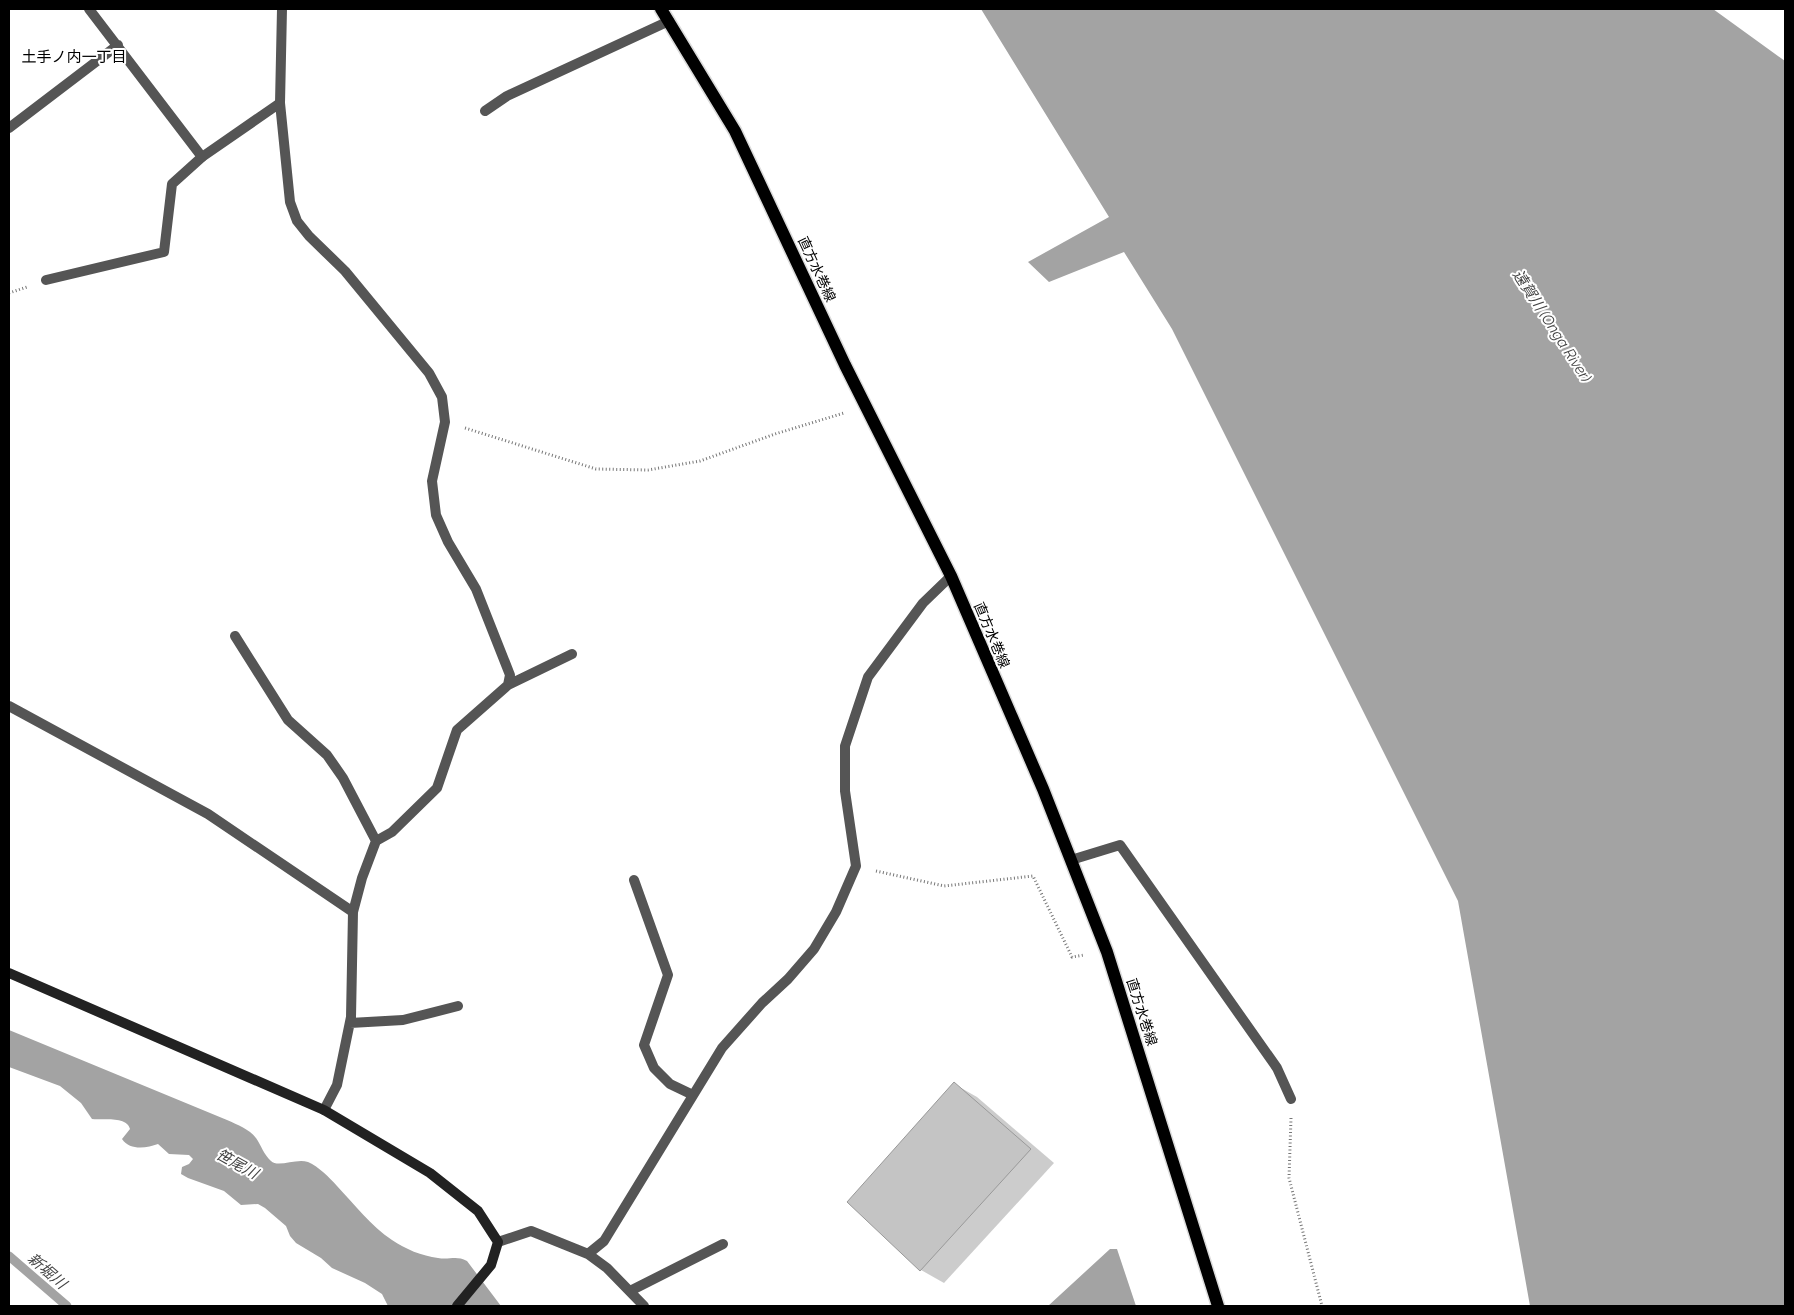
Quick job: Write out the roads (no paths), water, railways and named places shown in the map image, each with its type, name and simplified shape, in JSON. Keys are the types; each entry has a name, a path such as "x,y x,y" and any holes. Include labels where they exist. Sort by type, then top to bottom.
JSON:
{"main road":[{"name":"直方水巻線","path":"661,9 735,130 866,406 951,576 1039,780 1107,952 1218,1306"}],"street":[{"path":"90,9 202,157"},
{"path":"282,9 280,103 290,202 297,221 309,236 345,271 429,373 442,397 445,422 432,481 436,515 448,542 476,589 506,662 510,675 508,685"},
{"path":"485,111 507,96 669,21"},
{"path":"9,128 118,45"},
{"path":"46,280 164,252 172,184 202,157 280,103"},
{"path":"588,1254 604,1241 722,1048 814,949 836,912 856,866 844,791 845,746 868,677 923,603 951,576"},
{"path":"235,636 288,720 327,755 343,778 376,841"},
{"path":"324,1110 337,1085 350,1024 353,912 362,878 376,841 392,832 437,788 457,730 508,685 572,654"},
{"path":"9,707 208,814 353,912"},
{"path":"1071,860 1120,845 1277,1068 1291,1099"},
{"path":"634,880 668,975 644,1045 654,1068 670,1084 693,1095"},
{"path":"9,973 324,1110 430,1173 478,1211 498,1242 491,1265 457,1306"},
{"path":"350,1024 403,1020 458,1006"},
{"path":"498,1242 530,1231 588,1254 607,1268 644,1306"},
{"path":"630,1291 722,1244"}],"water":[{"name":"遠賀川 (Onga River)","path":"981,9 1713,9 1785,61 1785,1306 1530,1306 1458,901 1172,329 1124,252 1049,282 1028,262 1109,217"},
{"name":"笹尾川","path":"9,1030 247,1130 258,1141 266,1156 274,1163 303,1161 312,1164 331,1179 377,1228 397,1243 426,1256 460,1258 467,1261 501,1306 388,1306 382,1294 365,1283 332,1268 321,1258 296,1243 290,1236 286,1226 265,1208 258,1204 241,1205 224,1191 181,1174 182,1167 189,1164 193,1159 189,1155 169,1154 158,1144 149,1147 129,1145 122,1139 130,1129 124,1122 120,1120 92,1119 81,1103 60,1086 9,1067"},
{"path":"1110,1249 1117,1249 1136,1306 1048,1306"}],"waterway":[{"name":"新堀川","path":"9,1256 67,1306"}],"district":[{"name":"土手ノ内一丁目","path":"74,57"}]}
